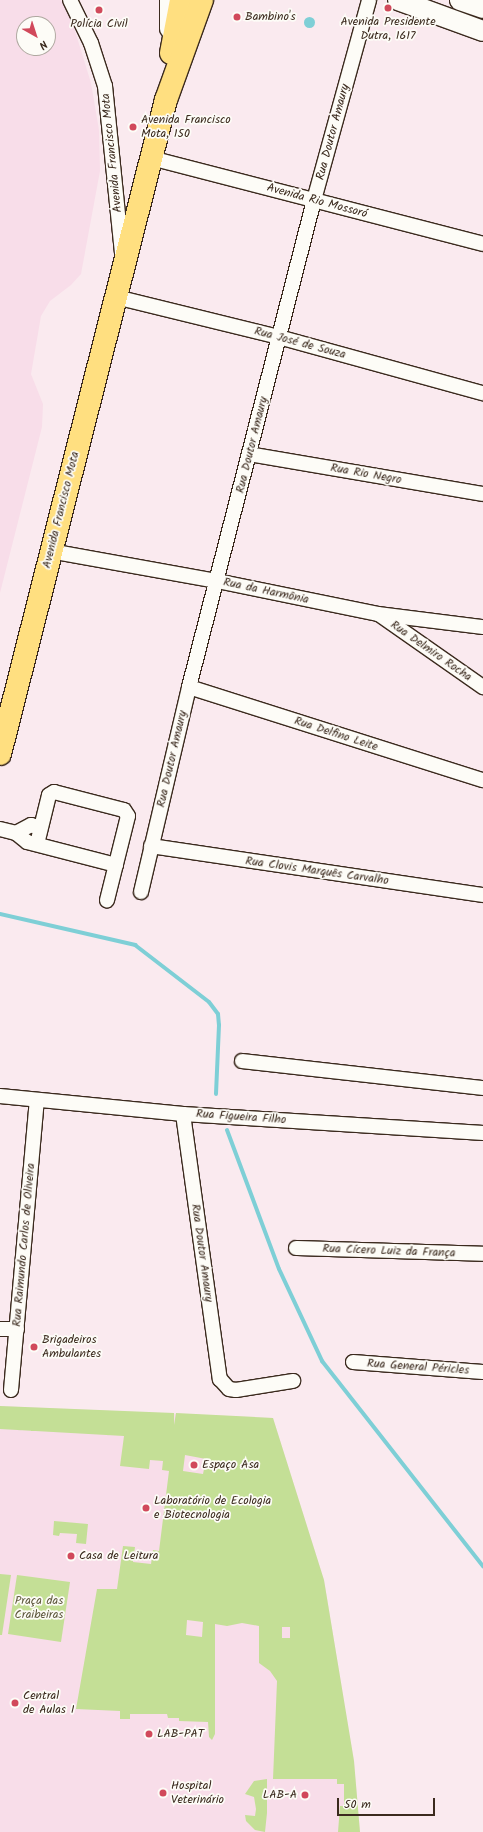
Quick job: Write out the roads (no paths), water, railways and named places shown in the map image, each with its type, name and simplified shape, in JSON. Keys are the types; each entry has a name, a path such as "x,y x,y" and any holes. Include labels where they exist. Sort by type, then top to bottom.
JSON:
{"main road":[{"path":"398,0 483,31"},
{"path":"460,0 483,8"},
{"path":"166,100 170,58 197,1"},
{"path":"166,100 197,1"},
{"name":"Avenida Francisco Mota","path":"0,754 50,551 166,100"}],"street":[{"name":"Avenida Francisco Mota","path":"70,0 91,43 105,86 124,265"},
{"path":"169,0 170,58"},
{"name":"Rua Doutor Amaury","path":"141,892 189,687 216,581 314,200 369,0"},
{"name":"Avenida Rio Mossoró","path":"151,158 483,244"},
{"name":"Rua José de Souza","path":"116,297 279,337 483,393"},
{"name":"Rua Rio Negro","path":"249,454 483,494"},
{"name":"Rua da Harmônia","path":"50,551 216,581 378,614 483,627"},
{"name":"Rua Delmiro Rocha","path":"378,614 483,687"},
{"name":"Rua Delfino Leite","path":"189,687 483,780"},
{"path":"37,844 49,796 54,792 124,810 128,816 107,900"},
{"path":"16,833 31,825 40,828"},
{"path":"0,829 16,833 27,842 116,865"},
{"name":"Rua Clovis Marquês Carvalho","path":"151,846 483,895"},
{"path":"242,1061 483,1088"},
{"name":"Rua Figueira Filho","path":"0,1096 183,1114 483,1133"},
{"name":"Rua Raimundo Carlos de Oliveira","path":"11,1390 37,1100"},
{"name":"Rua Doutor Amaury","path":"183,1114 220,1379 229,1390 294,1381"},
{"name":"Rua Cícero Luiz da França","path":"296,1248 483,1254"},
{"path":"0,1329 17,1329"},
{"name":"Rua General Péricles","path":"354,1362 483,1372"}],"water":[{"path":"307,17 311,17 313,18 313,26 307,27 304,24 304,20"}],"waterway":[{"path":"0,914 135,945 209,1002 218,1014 219,1025 216,1094"},
{"path":"227,1130 279,1269 322,1361 483,1566"}],"place":[{"name":"Avenida Presidente Dutra, 1617","path":"388,8"},
{"name":"Polícia Civil","path":"99,10"},
{"name":"Bambino's","path":"237,17"},
{"name":"Avenida Francisco Mota, 150","path":"133,127"},
{"name":"Brigadeiros Ambulantes","path":"34,1347"},
{"name":"Espaço Asa","path":"194,1465"},
{"name":"Laboratório de Ecologia e Biotecnologia","path":"146,1508"},
{"name":"Casa de Leitura","path":"71,1556"},
{"name":"Central de Aulas I","path":"15,1703"},
{"name":"LAB-PAT","path":"149,1734"},
{"name":"Hospital Veterinário","path":"163,1793"},
{"name":"LAB-A","path":"305,1795"}],"park label":[{"name":"Praça das Craibeiras","path":"39,1608"}]}
